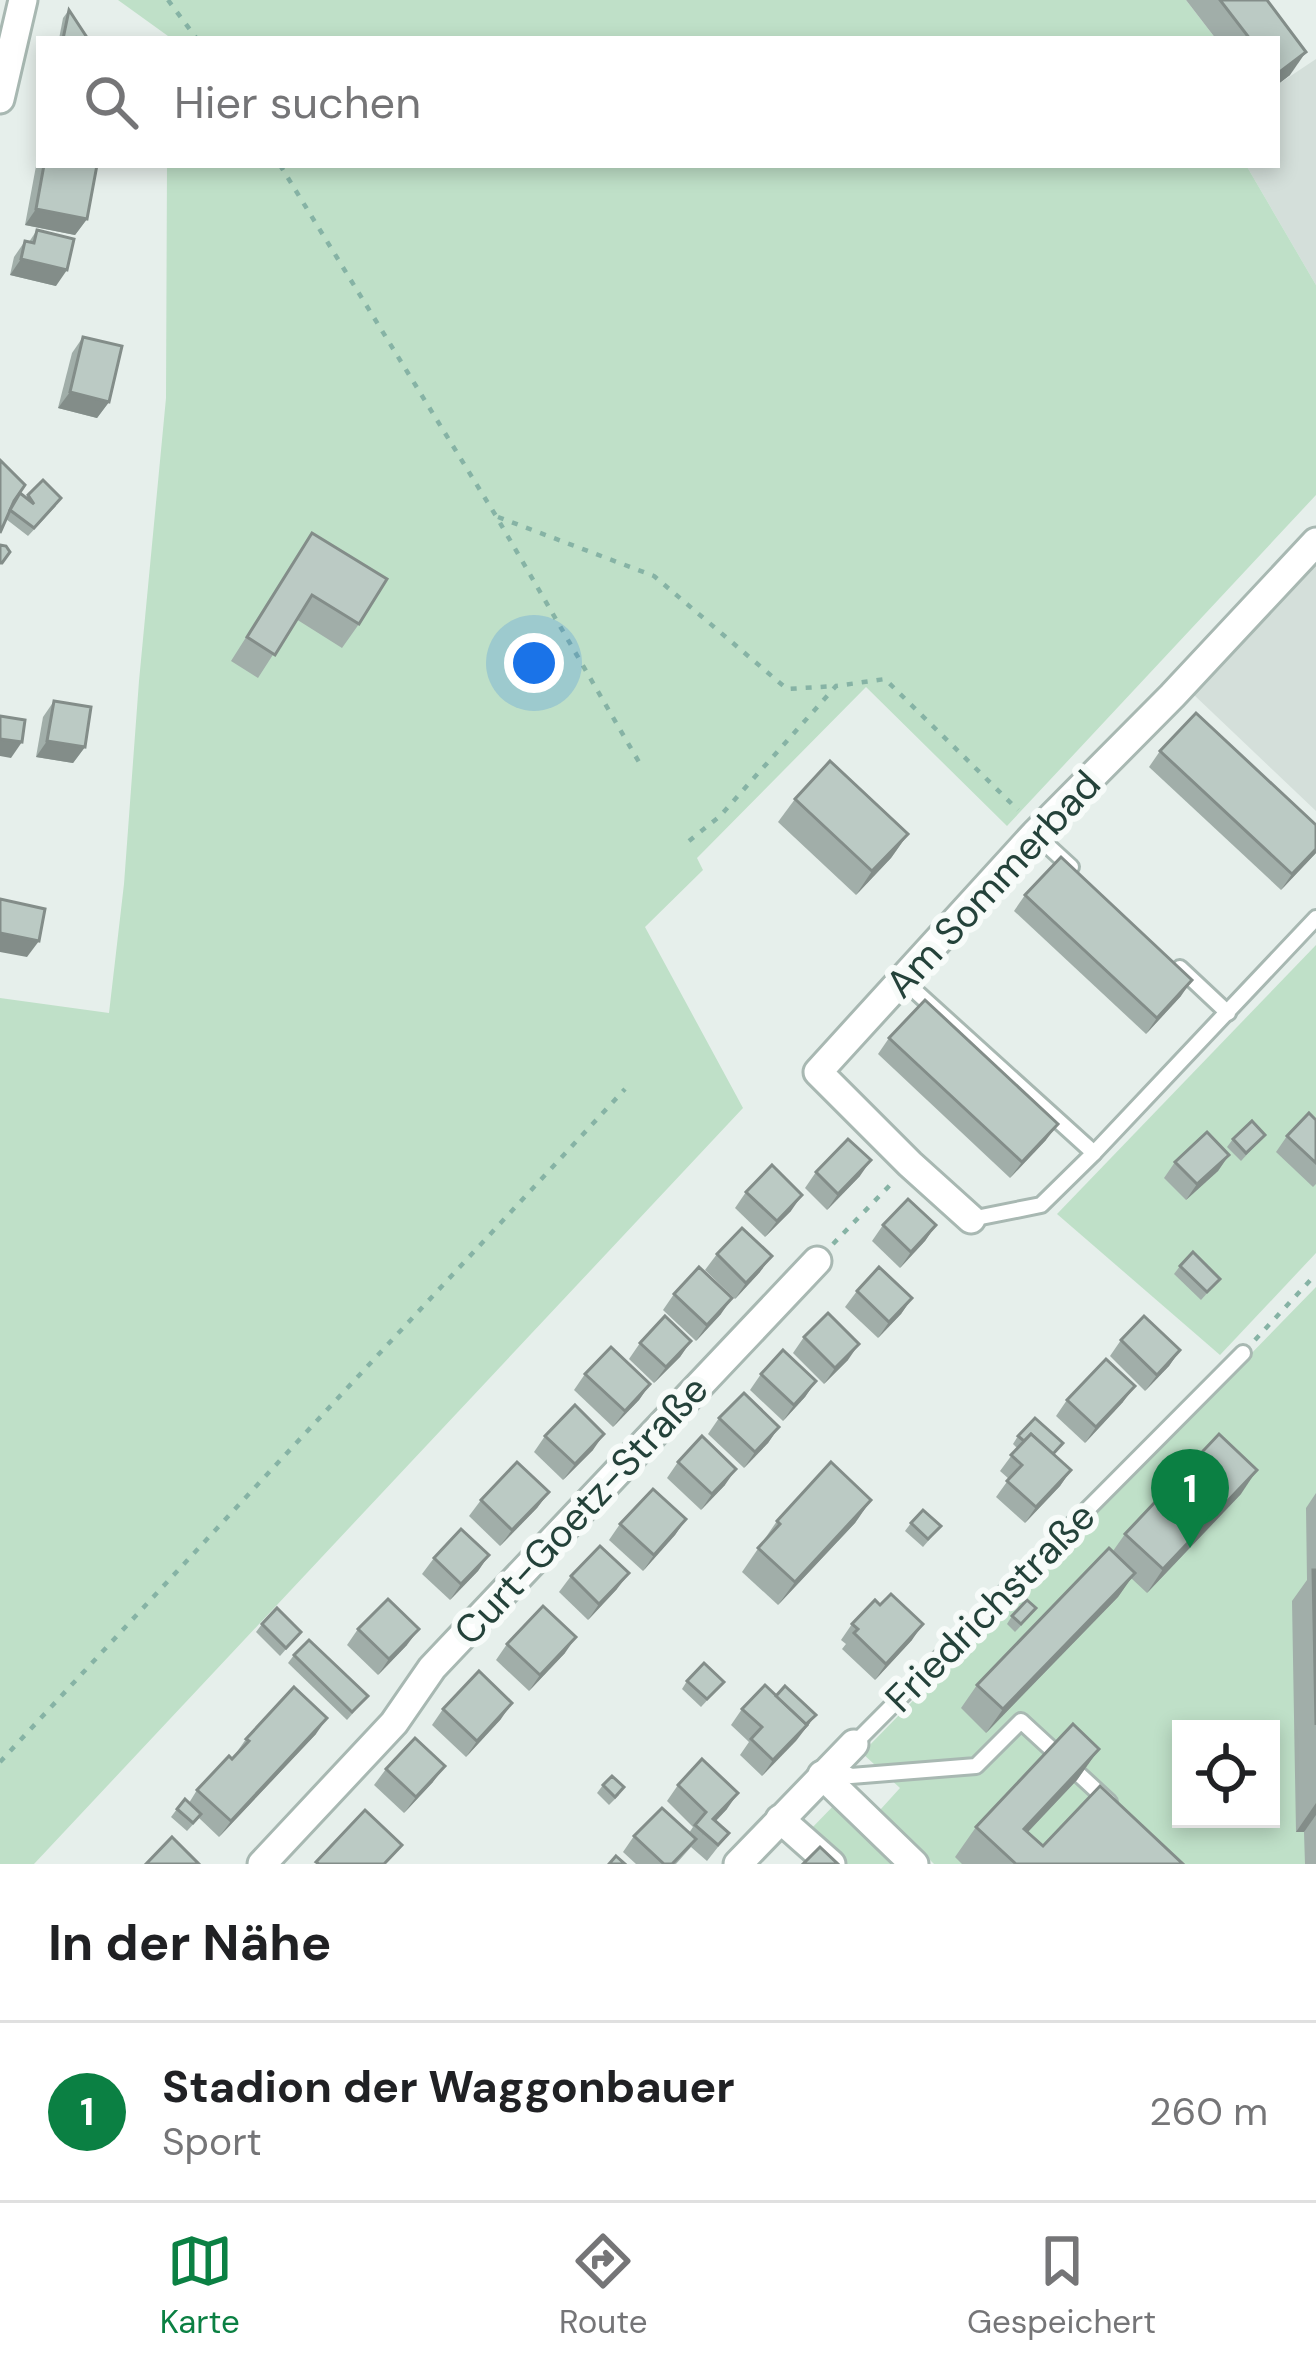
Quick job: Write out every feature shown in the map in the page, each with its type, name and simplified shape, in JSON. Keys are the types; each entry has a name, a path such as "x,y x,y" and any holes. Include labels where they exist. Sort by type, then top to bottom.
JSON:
{"street":[{"path":"0,99 23,0"},
{"name":"Am Sommerbad","path":"971,1220 818,1072 1035,834 1180,703 1316,542"},
{"name":"Curt-Goetz-Straße","path":"262,1864 394,1723 432,1668 817,1261"},
{"name":"Friedrichstraße","path":"738,1864 854,1744"},
{"path":"827,1771 914,1864"},
{"path":"780,1819 830,1864"}],"lane":[{"path":"1035,834 1088,883"},
{"path":"971,1220 1040,1204 1316,918"},
{"path":"1175,964 1228,1013"},
{"path":"903,980 1094,1153"},
{"name":"Friedrichstraße","path":"854,1744 1243,1353"},
{"path":"827,1771 851,1776 976,1766 1021,1721 1125,1816"}],"path":[{"path":"168,0 194,36"},
{"path":"282,168 496,517 643,770"},
{"path":"496,517 654,576 787,689 885,679 1025,817 1035,834"},
{"path":"688,841 720,816 836,686"},
{"path":"0,1762 625,1089"},
{"path":"817,1261 910,1164"},
{"path":"1243,1353 1316,1274"}],"shaded area":[{"path":"1316,59 1316,285 1248,168 1280,168 1280,83"},
{"path":"1316,562 1316,811 1193,694"}],"green space":[{"path":"118,0 1186,0 1214,36 168,36"},
{"path":"167,168 1248,168 1316,285 1316,495 1007,826 866,687 697,858 703,870 645,927 743,1108 34,1864 0,1864 0,998 109,1013 166,398"},
{"path":"1316,945 1316,1253 1220,1355 1057,1214"},
{"path":"1316,1287 1316,1864 934,1864 880,1810 900,1788 862,1753"},
{"path":"843,1796 911,1864 841,1864 807,1833"}],"building":[{"path":"1220,0 1267,0 1306,52 1280,72 1280,36 1248,36"},
{"path":"69,10 86,36 64,36"},
{"path":"43,168 96,168 87,219 36,209"},
{"path":"37,230 74,239 67,270 21,259 25,241 34,243"},
{"path":"83,337 122,346 109,402 70,392"},
{"path":"0,460 25,485 0,533"},
{"path":"43,480 61,498 34,528 10,510 20,493 34,504 28,495"},
{"path":"312,533 387,579 359,624 312,595 275,655 247,637"},
{"path":"0,545 10,552 2,563 0,563"},
{"path":"54,701 91,707 85,747 47,741"},
{"path":"1196,713 1316,825 1316,849 1292,874 1160,751"},
{"path":"0,716 25,720 22,742 0,739"},
{"path":"830,761 908,834 872,871 795,799"},
{"path":"1061,857 1192,980 1157,1018 1025,895"},
{"path":"0,899 45,909 39,941 0,933"},
{"path":"925,1000 1058,1124 1022,1162 889,1038"},
{"path":"1309,1113 1316,1120 1316,1163 1287,1136"},
{"path":"1252,1121 1265,1135 1246,1153 1233,1139"},
{"path":"1207,1132 1229,1155 1197,1184 1175,1162"},
{"path":"848,1139 871,1160 838,1194 816,1172"},
{"path":"772,1165 802,1195 777,1221 746,1192"},
{"path":"908,1199 936,1225 911,1252 883,1225"},
{"path":"742,1228 772,1256 746,1283 717,1254"},
{"path":"1193,1252 1220,1279 1207,1292 1180,1266"},
{"path":"699,1267 732,1298 707,1325 674,1294"},
{"path":"879,1267 912,1298 889,1322 857,1291"},
{"path":"828,1313 859,1344 835,1368 804,1337"},
{"path":"665,1316 691,1341 666,1367 640,1343"},
{"path":"1144,1316 1180,1350 1157,1375 1121,1340"},
{"path":"611,1347 650,1384 625,1411 585,1374"},
{"path":"783,1350 816,1381 794,1405 761,1374"},
{"path":"1106,1359 1135,1386 1096,1427 1067,1400"},
{"path":"744,1393 779,1427 755,1452 719,1418"},
{"path":"575,1405 604,1434 575,1464 545,1436"},
{"path":"1035,1418 1063,1443 1053,1454 1031,1434 1024,1441 1018,1436"},
{"path":"1031,1434 1071,1470 1036,1507 1007,1481 1022,1465 1011,1455"},
{"path":"1219,1434 1257,1470 1163,1569 1125,1534"},
{"path":"702,1436 736,1469 712,1494 678,1462"},
{"path":"517,1462 549,1492 512,1530 481,1500"},
{"path":"831,1462 871,1500 795,1582 758,1548"},
{"path":"653,1489 686,1519 654,1555 620,1524"},
{"path":"923,1510 941,1526 928,1539 911,1523"},
{"path":"461,1529 489,1555 461,1584 434,1558"},
{"path":"600,1546 629,1573 599,1604 571,1576"},
{"path":"1109,1548 1135,1573 1003,1709 977,1685"},
{"path":"1313,1570 1316,1570 1316,1725"},
{"path":"891,1594 923,1624 886,1664 854,1633 858,1629 852,1624 875,1600 880,1605"},
{"path":"388,1599 419,1629 389,1659 358,1629"},
{"path":"1027,1600 1036,1608 1021,1624 1012,1616"},
{"path":"543,1606 576,1637 540,1675 507,1644"},
{"path":"277,1608 301,1632 286,1648 262,1624"},
{"path":"309,1640 368,1696 352,1712 294,1655"},
{"path":"704,1663 724,1682 707,1699 687,1681"},
{"path":"479,1671 512,1703 477,1741 443,1709"},
{"path":"765,1685 807,1725 773,1760 751,1739 762,1727 742,1709"},
{"path":"785,1686 816,1715 806,1724 776,1696"},
{"path":"294,1687 327,1718 231,1821 197,1790 249,1741 246,1739"},
{"path":"1073,1724 1099,1749 1024,1829 1043,1846 1100,1786 1183,1864 1016,1864 976,1827"},
{"path":"415,1738 445,1766 416,1797 386,1769"},
{"path":"702,1759 738,1793 713,1819 729,1833 718,1845 695,1825 706,1812 678,1785"},
{"path":"612,1776 624,1787 615,1797 603,1785"},
{"path":"185,1799 201,1814 193,1823 177,1809"},
{"path":"662,1808 696,1839 672,1864 664,1864 634,1836"},
{"path":"365,1810 402,1845 384,1864 316,1862"},
{"path":"172,1837 199,1864 146,1864"},
{"path":"820,1847 838,1864 803,1864"}],"place":[{"name":"Stadion der Waggonbauer","path":"1190,1548"}]}
